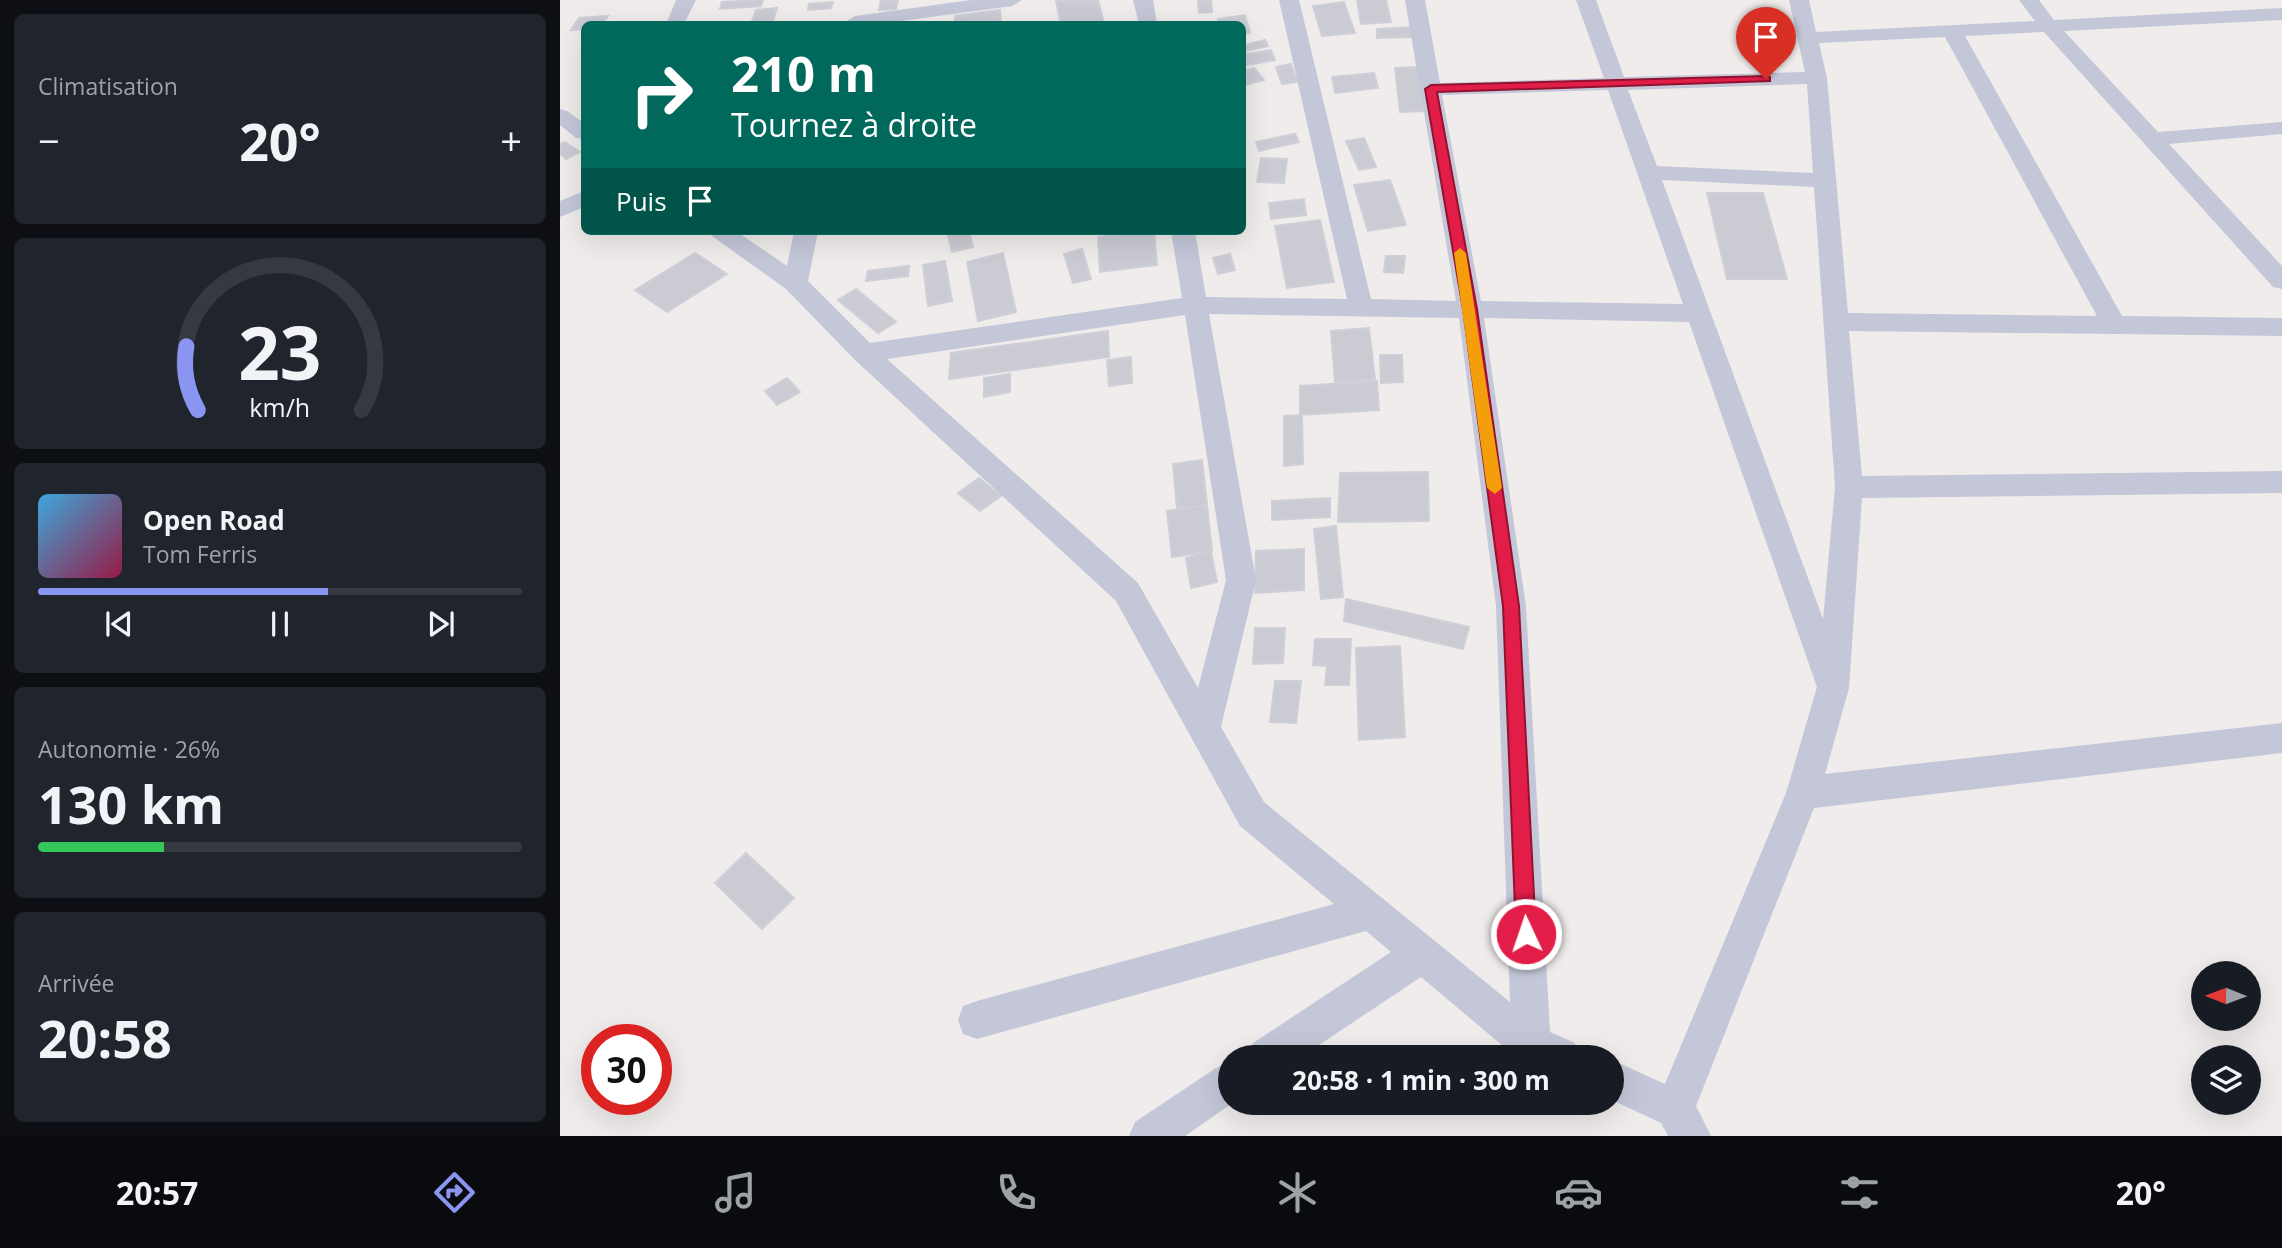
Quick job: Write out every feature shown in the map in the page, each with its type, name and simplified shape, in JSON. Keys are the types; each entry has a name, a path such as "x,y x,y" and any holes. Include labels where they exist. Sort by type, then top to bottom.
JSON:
{"street":[{"path":"676,21 686,0"},
{"path":"855,21 860,0"},
{"path":"868,21 1012,0"},
{"path":"1143,0 1147,21"},
{"path":"1289,0 1361,308"},
{"path":"1415,0 1470,309 1511,606 1531,1044"},
{"path":"1586,0 1833,688"},
{"path":"1624,1087 1683,1122 1803,793 1833,688 1849,487 1816,78 1799,0"},
{"path":"2029,0 2049,26 2282,281"},
{"path":"2205,0 2223,17"},
{"path":"1807,38 2282,15"},
{"path":"1952,31 2114,326"},
{"path":"1431,89 1816,78"},
{"path":"560,115 581,132"},
{"path":"2152,139 2282,128"},
{"path":"1648,173 1825,180"},
{"path":"560,210 581,200"},
{"path":"726,235 795,283 864,353 1127,592 1252,814 1531,1044"},
{"path":"795,283 805,235"},
{"path":"1184,235 1241,580 1204,729"},
{"path":"864,353 1196,305 1698,313"},
{"path":"1836,322 2282,327"},
{"path":"1849,487 2282,482"},
{"path":"1803,793 2282,738"},
{"path":"977,1020 1371,912"},
{"path":"1286,1045 1422,954"},
{"path":"1149,1136 1218,1090"}],"building":[{"path":"763,0 761,6 720,9 722,2"},
{"path":"881,0 898,0 896,9 879,10"},
{"path":"1098,0 1103,21 1060,21 1056,1"},
{"path":"1198,0 1211,0 1212,12 1199,13"},
{"path":"1357,0 1386,0 1391,22 1361,24"},
{"path":"833,2 831,8 808,10 809,4"},
{"path":"1344,2 1355,33 1322,36 1313,6"},
{"path":"777,8 773,21 752,21 756,10"},
{"path":"1000,10 1001,21 955,21 955,16"},
{"path":"1245,15 1250,33 1246,34 1246,21 1218,19"},
{"path":"608,16 604,21 581,21 581,29 571,30 579,18"},
{"path":"1411,27 1412,37 1377,38 1377,29"},
{"path":"1265,40 1268,46 1246,51 1246,45"},
{"path":"1271,50 1275,60 1246,65 1246,54"},
{"path":"1291,64 1297,82 1282,84 1276,67"},
{"path":"1420,67 1425,111 1400,112 1395,68"},
{"path":"1254,68 1264,80 1246,85 1246,70"},
{"path":"1374,73 1378,88 1335,93 1332,77"},
{"path":"1295,134 1299,142 1259,151 1256,142"},
{"path":"1364,138 1376,167 1359,170 1346,141"},
{"path":"565,142 580,152 566,159 560,154 560,144"},
{"path":"1261,158 1287,159 1284,183 1257,182"},
{"path":"1390,180 1406,225 1368,231 1354,185"},
{"path":"1707,193 1763,193 1787,279 1727,279"},
{"path":"1304,199 1306,215 1271,219 1269,203"},
{"path":"1320,220 1334,282 1287,288 1275,226"},
{"path":"948,235 970,235 973,247 952,252"},
{"path":"1154,235 1157,265 1100,272 1098,237"},
{"path":"1082,249 1091,279 1073,283 1064,254"},
{"path":"695,253 727,274 667,312 635,290"},
{"path":"1003,253 1016,312 978,321 967,262"},
{"path":"1230,254 1235,270 1218,274 1213,258"},
{"path":"1386,256 1405,256 1403,273 1384,272"},
{"path":"945,261 952,301 928,306 923,265"},
{"path":"909,266 908,276 866,281 868,271"},
{"path":"856,289 896,322 878,333 838,300"},
{"path":"1369,328 1375,379 1335,382 1331,331"},
{"path":"1108,331 1109,357 949,379 951,353"},
{"path":"1380,355 1402,355 1403,382 1381,383"},
{"path":"1131,357 1132,383 1109,386 1107,360"},
{"path":"1010,374 1010,392 984,397 984,378"},
{"path":"787,378 800,392 777,405 765,391"},
{"path":"1377,381 1379,410 1300,415 1300,386"},
{"path":"1302,415 1303,464 1284,466 1284,416"},
{"path":"1202,460 1207,505 1177,509 1173,464"},
{"path":"1428,472 1429,521 1338,522 1340,473"},
{"path":"979,478 1001,496 980,511 958,493"},
{"path":"1330,498 1330,517 1272,520 1272,501"},
{"path":"1207,505 1212,551 1172,557 1167,511"},
{"path":"1336,526 1343,597 1321,599 1314,529"},
{"path":"1304,549 1304,590 1255,593 1256,551"},
{"path":"1211,552 1217,582 1191,588 1186,558"},
{"path":"1346,599 1469,627 1463,649 1344,621"},
{"path":"1255,628 1285,628 1283,663 1253,664"},
{"path":"1315,639 1351,639 1349,685 1325,685 1327,666 1313,665"},
{"path":"1400,646 1405,737 1359,740 1356,648"},
{"path":"1275,681 1301,681 1296,723 1270,722"},
{"path":"746,853 794,898 762,929 715,883"}],"slow traffic":[{"path":"1460,253 1495,488"}],"route":[{"path":"1526,934 1511,606 1470,309 1431,89 1766,79"}]}
